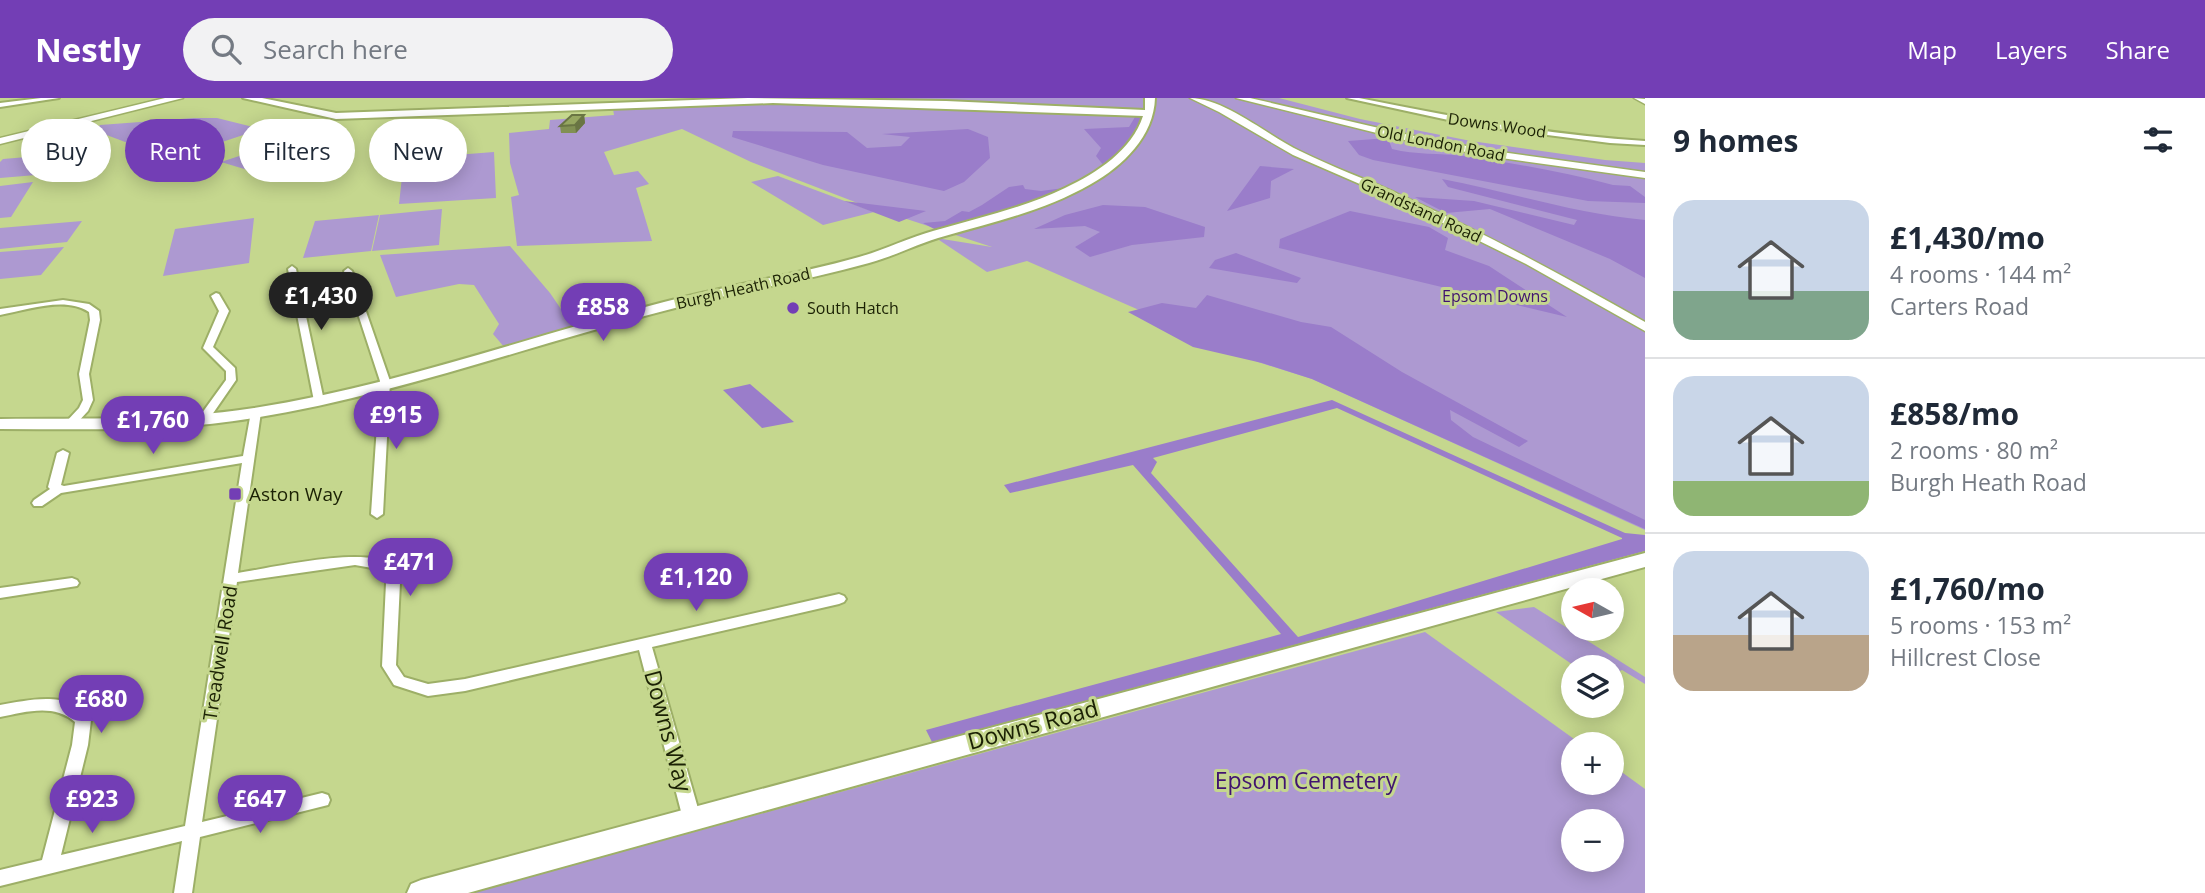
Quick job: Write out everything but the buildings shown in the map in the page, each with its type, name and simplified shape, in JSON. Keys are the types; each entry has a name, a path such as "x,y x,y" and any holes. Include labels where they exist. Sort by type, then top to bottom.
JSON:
{"main road":[{"path":"0,141 178,98"},
{"path":"248,98 337,116 563,110 740,101 1151,103"},
{"name":"Burgh Heath Road","path":"0,424 147,424 203,420 319,401 672,304 866,260 924,239 1005,217 1074,188 1102,172 1134,144 1151,103"},
{"name":"Downs Road","path":"421,893 1645,560"}],"street":[{"path":"0,105 56,98"},
{"name":"Grandstand Road","path":"1194,98 1222,110 1296,153 1343,176 1395,196 1511,253 1645,327"},
{"name":"Old London Road","path":"1240,98 1409,138 1487,153 1645,175"},
{"name":"Downs Wood","path":"1350,98 1476,124 1645,143"},
{"path":"1638,98 1645,102"},
{"path":"292,269 319,401"},
{"path":"348,271 385,381 377,514"},
{"path":"203,420 231,380 231,370 208,348 223,311 216,296"},
{"path":"0,312 69,303 84,304 94,311 95,320 84,374 88,400 84,409 71,423"},
{"name":"Treadwell Road","path":"183,893 256,412"},
{"path":"58,489 54,484 63,453"},
{"path":"38,503 58,489 248,459"},
{"path":"232,578 348,561 363,561 387,568 393,575 389,666 399,681 412,687 446,689 562,662"},
{"path":"0,593 72,583"},
{"name":"Downs Way","path":"562,662 839,598"},
{"name":"Downs Way","path":"644,643 692,819"},
{"path":"0,711 51,704 66,706 83,720 80,745 50,865"},
{"path":"0,878 322,800"}],"green space":[{"name":"Epsom Downs","path":"792,98 1279,98 1360,119 1471,141 1645,163 1645,530 1312,379 1258,362 1027,261 987,272 936,238 992,247 855,202 751,162 682,129 604,152 614,175 638,171 649,184 636,188 652,241 517,246 511,197 519,195 510,163 509,133 549,129 550,120 614,115 613,109 755,103"},
{"path":"1135,117 1142,117 1126,143 1104,166 1096,156 1101,148 1084,129 1129,127"},
{"path":"217,118 221,119 181,119"},
{"path":"225,120 239,124 239,136 225,141"},
{"path":"125,123 125,142 111,137 111,124"},
{"path":"968,129 988,137 990,158 964,182 944,191 823,165 732,137 733,131 847,132 867,148 901,146 910,137 882,134"},
{"path":"1388,138 1392,149 1401,151 1482,159 1630,186 1645,197 1645,203 1588,201 1373,160 1359,155 1348,141"},
{"path":"494,152 496,198 399,204 401,182 467,182 467,154"},
{"path":"239,156 239,167 225,163 225,161"},
{"path":"21,158 21,176 0,178 0,162 3,159"},
{"path":"1260,166 1294,169 1271,181 1270,198 1227,211"},
{"path":"778,176 874,212 823,225 751,182"},
{"path":"1442,179 1568,208 1645,220 1645,278 1610,259 1490,209 1446,213 1415,197 1474,201 1574,225 1577,220 1448,187"},
{"path":"33,182 11,217 0,218 0,186"},
{"path":"1023,185 1025,189 1041,191 1064,188 968,225 938,231 923,223 945,221 962,211 969,212 1009,187"},
{"path":"844,201 926,211 899,222"},
{"path":"1103,205 1145,207 1205,227 1204,237 1132,245 1090,257 1075,247 1100,232 1085,226 1034,229 1065,215"},
{"path":"442,209 439,245 372,251 380,215"},
{"path":"1350,211 1429,227 1448,238 1445,250 1489,266 1567,317 1279,248 1280,239"},
{"path":"379,215 371,251 303,258 315,221"},
{"path":"254,218 249,263 163,276 175,229"},
{"path":"82,221 67,242 0,249 0,228"},
{"path":"510,246 550,293 574,328 505,348 493,334 499,324 474,285 459,284 396,297 380,255"},
{"path":"64,247 41,275 0,279 0,252"},
{"path":"1236,253 1301,278 1297,283 1209,268 1215,260"},
{"path":"1207,295 1301,322 1331,327 1402,372 1528,441 1519,447 1450,410 1451,420 1473,437 1645,520 1645,529 1312,379 1262,363 1193,347 1128,312 1162,303 1196,308"},
{"path":"750,384 794,422 762,428 723,390"},
{"path":"1332,400 1625,533 1645,535 1645,551 932,742 926,730 1281,634 1133,465 1010,493 1004,485","holes":["1337,408 1622,538 1298,637 1151,473 1157,462 1153,458"]},
{"path":"1534,607 1561,624 1561,641 1588,641 1610,655 1561,657 1496,612"},
{"name":"Epsom Cemetery","path":"1425,632 1564,732 1561,732 1561,795 1624,795 1624,774 1645,789 1645,893 471,893"},
{"path":"1624,664 1645,677 1645,684 1624,671"}],"place":[{"name":"South Hatch","path":"793,308"},
{"name":"Aston Way","path":"235,494"}]}
